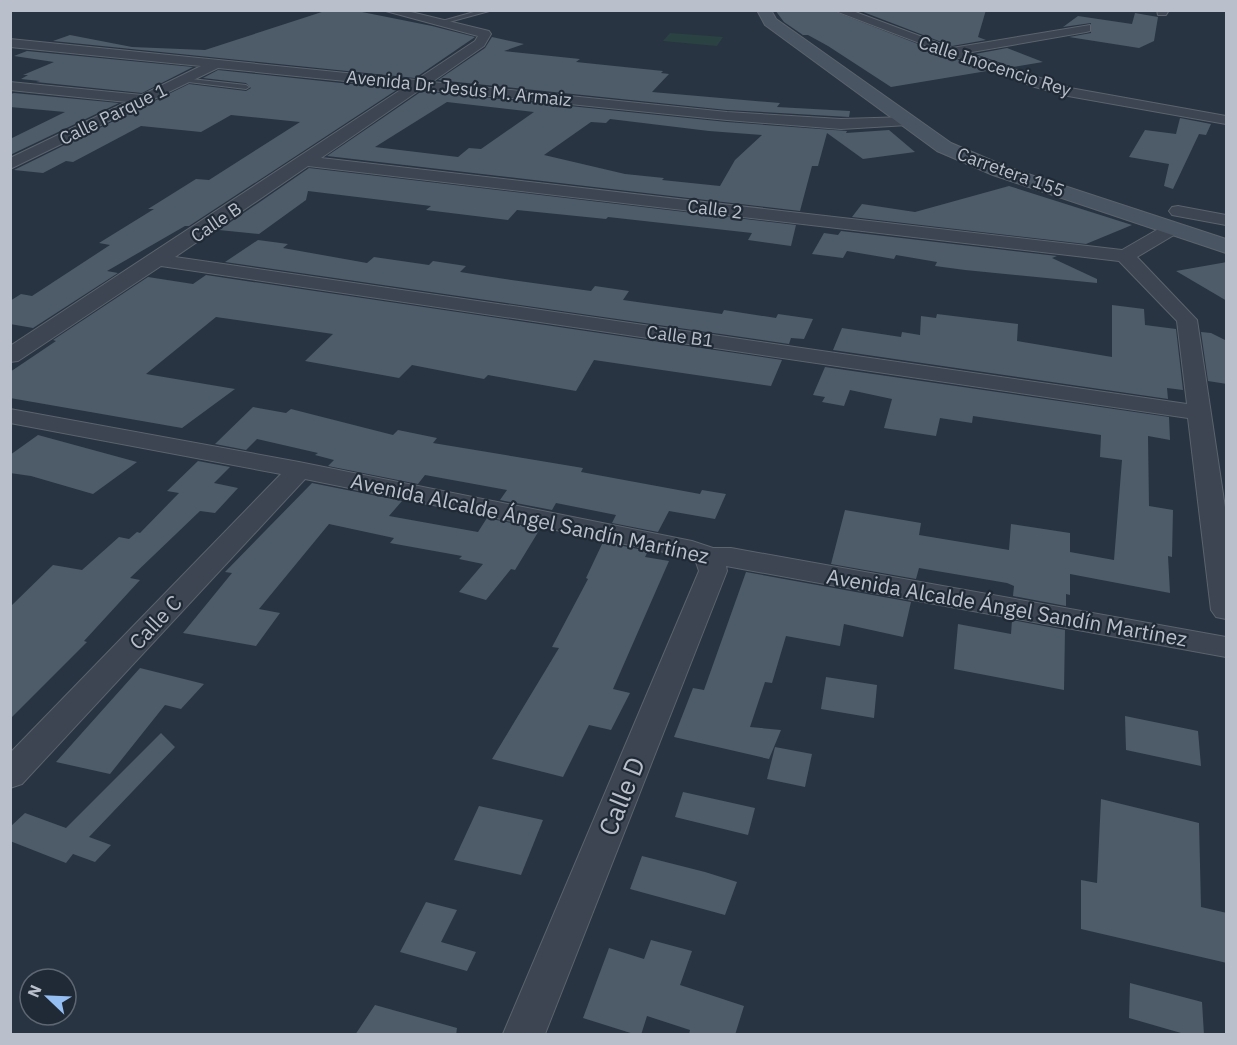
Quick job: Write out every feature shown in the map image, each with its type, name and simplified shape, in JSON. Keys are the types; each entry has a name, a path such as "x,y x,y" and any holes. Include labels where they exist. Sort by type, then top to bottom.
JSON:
{"street":[{"path":"387,10 438,23"},
{"name":"Carretera 155","path":"764,10 770,22 944,147 1000,171 1176,219 1227,246"},
{"name":"Calle Inocencio Rey","path":"837,10 1040,84 1068,92 1227,120"},
{"name":"Calle B","path":"10,356 159,260 480,43 485,34 438,23"},
{"path":"951,51 1086,28"},
{"name":"Avenida Dr. Jesús M. Armaiz","path":"10,43 728,116 841,124 908,121"},
{"name":"Calle Parque 1","path":"10,164 216,64"},
{"path":"10,86 142,99"},
{"name":"Calle 2","path":"305,161 1125,256"},
{"path":"1227,220 1176,219 1125,256 1187,320 1227,610"},
{"name":"Calle B1","path":"159,260 1200,413"},
{"name":"Avenida Alcalde Ángel Sandín Martínez","path":"10,416 298,470 692,549 709,557 731,557 1227,646"},
{"name":"Calle C","path":"10,775 298,470"},
{"name":"Calle D","path":"524,1035 713,571 709,557"}],"lane":[{"path":"438,23 490,10"},
{"path":"182,80 246,87"}],"green space":[{"path":"670,33 723,37 717,46 663,41"}],"building":[{"path":"328,10 352,10 475,37 415,78 53,41 70,35 132,47 205,50"},
{"path":"775,10 831,10 987,71 891,87 828,46 808,35 803,35 784,22"},
{"path":"858,10 986,10 978,37 986,40 952,46"},
{"path":"1135,13 1158,17 1154,41 1139,48 1069,37 1091,33 1091,23 1063,27 1078,16 1132,24"},
{"path":"492,37 524,44 504,51 580,59 576,62 663,71 661,73 669,74 652,92 780,103 777,107 850,111 849,117 727,110 438,80 485,48"},
{"path":"1007,48 1043,62 1013,67 975,54"},
{"path":"27,51 193,67 142,93 21,79 28,75 23,75 54,62 14,56"},
{"path":"218,70 398,89 189,226 185,226 107,271 118,273 33,328 10,324 10,301 21,294 32,296 110,245 99,243 154,209 148,209 196,179 209,180 300,122 231,115 201,132 141,126 73,162 66,161 43,173 14,170 189,84 246,91 251,88 246,83 203,78"},
{"path":"422,91 727,122 847,131 846,133 889,130 915,152 863,159 827,133 818,166 812,166 800,211 327,156","holes":["447,102 534,112 481,149 469,148 458,157 375,147","610,119 709,131 762,135 735,160 720,186 625,174 544,155 591,122 606,123"]},
{"path":"10,94 119,103 10,155 10,139 65,112 10,107"},
{"path":"1180,118 1211,124 1206,135 1199,134 1173,189 1164,186 1169,164 1129,157 1145,130 1176,134"},
{"path":"309,168 796,225 791,246 748,240 752,233 608,217 606,219 517,210 508,220 426,210 431,206 308,191 306,200 259,234 219,230"},
{"path":"1009,186 1132,225 1086,244 852,217 862,204 915,212"},
{"path":"841,231 1057,256 1052,258 1097,279 1097,283 935,266 937,262 896,255 894,259 847,251 843,258 812,254 824,233 838,235"},
{"path":"258,240 288,244 283,248 367,263 374,257 429,265 433,261 466,266 460,272 505,279 591,291 595,286 629,291 623,300 722,314 724,310 776,318 778,314 813,319 804,339 791,338 789,344 225,262"},
{"path":"1227,262 1227,301 1176,271"},
{"path":"206,275 782,360 771,386 594,360 576,391 488,375 484,379 412,365 399,378 305,361 333,334 216,317 146,374 235,389 182,428 10,398 10,372 56,341 53,340 148,277 193,284"},
{"path":"1112,305 1144,309 1145,325 1176,329 1183,390 1167,388 1168,399 833,350 842,328 901,337 902,332 920,335 921,316 936,318 937,314 1018,324 1017,341 1112,357"},
{"path":"1201,332 1211,333 1227,341 1227,384 1208,381"},
{"path":"825,367 1169,417 1170,440 1148,436 1149,506 1173,510 1172,557 1168,556 1170,593 1070,574 1070,595 1066,594 1066,606 1013,596 1014,586 1007,583 919,568 916,579 831,564 845,510 921,523 919,535 1009,550 1011,524 1070,533 1070,552 1114,560 1122,460 1100,457 1101,435 973,416 972,423 940,418 936,436 884,428 892,399 850,390 844,406 822,402 825,397 813,395"},
{"path":"253,407 286,413 291,409 393,435 398,430 437,438 433,443 583,468 581,472 700,494 702,490 726,494 715,519 669,511 658,532 612,523 616,515 556,503 552,510 500,500 507,490 425,475 418,484 328,466 334,460 315,455 318,453 257,439 246,450 215,444"},
{"path":"38,435 137,462 93,494 31,476 10,473 10,455"},
{"path":"198,461 230,467 214,483 238,488 215,513 200,511 130,578 140,580 84,641 87,642 10,719 10,607 53,565 82,570 119,537 129,539 137,532 140,533 179,493 167,491"},
{"path":"312,483 402,501 389,516 478,532 487,518 540,529 515,570 511,569 486,600 459,592 483,564 459,559 462,556 390,543 394,538 329,524 259,609 280,613 256,646 183,633 232,573 225,572"},
{"path":"603,542 648,551 645,557 669,561 613,689 630,693 611,730 589,725 563,777 492,759 559,648 552,647 588,579 586,578"},
{"path":"746,572 911,602 903,637 844,624 840,646 786,636 772,683 765,682 750,727 781,730 769,759 674,737 693,688 704,690"},
{"path":"1012,620 1065,630 1064,690 954,669 958,624 1011,634"},
{"path":"140,668 204,684 181,709 165,705 110,774 56,762"},
{"path":"826,677 877,685 874,718 821,709"},
{"path":"1125,716 1198,731 1201,766 1126,750"},
{"path":"161,733 175,747 89,837 111,845 95,862 73,854 66,863 10,841 10,827 25,813 66,828"},
{"path":"775,747 812,754 805,787 767,779"},
{"path":"683,792 755,808 748,835 675,817"},
{"path":"1101,799 1199,823 1201,907 1227,913 1227,963 1081,929 1081,880 1097,883"},
{"path":"479,806 543,820 521,875 454,860"},
{"path":"642,856 737,882 725,915 630,889"},
{"path":"426,902 457,910 441,942 476,952 467,971 400,952"},
{"path":"651,940 692,951 680,985 744,1006 735,1035 689,1035 690,1030 647,1016 641,1035 637,1035 583,1018 609,948 644,959"},
{"path":"1130,983 1202,1002 1204,1035 1188,1035 1129,1018"},
{"path":"375,1005 457,1028 456,1035 355,1035"}]}
